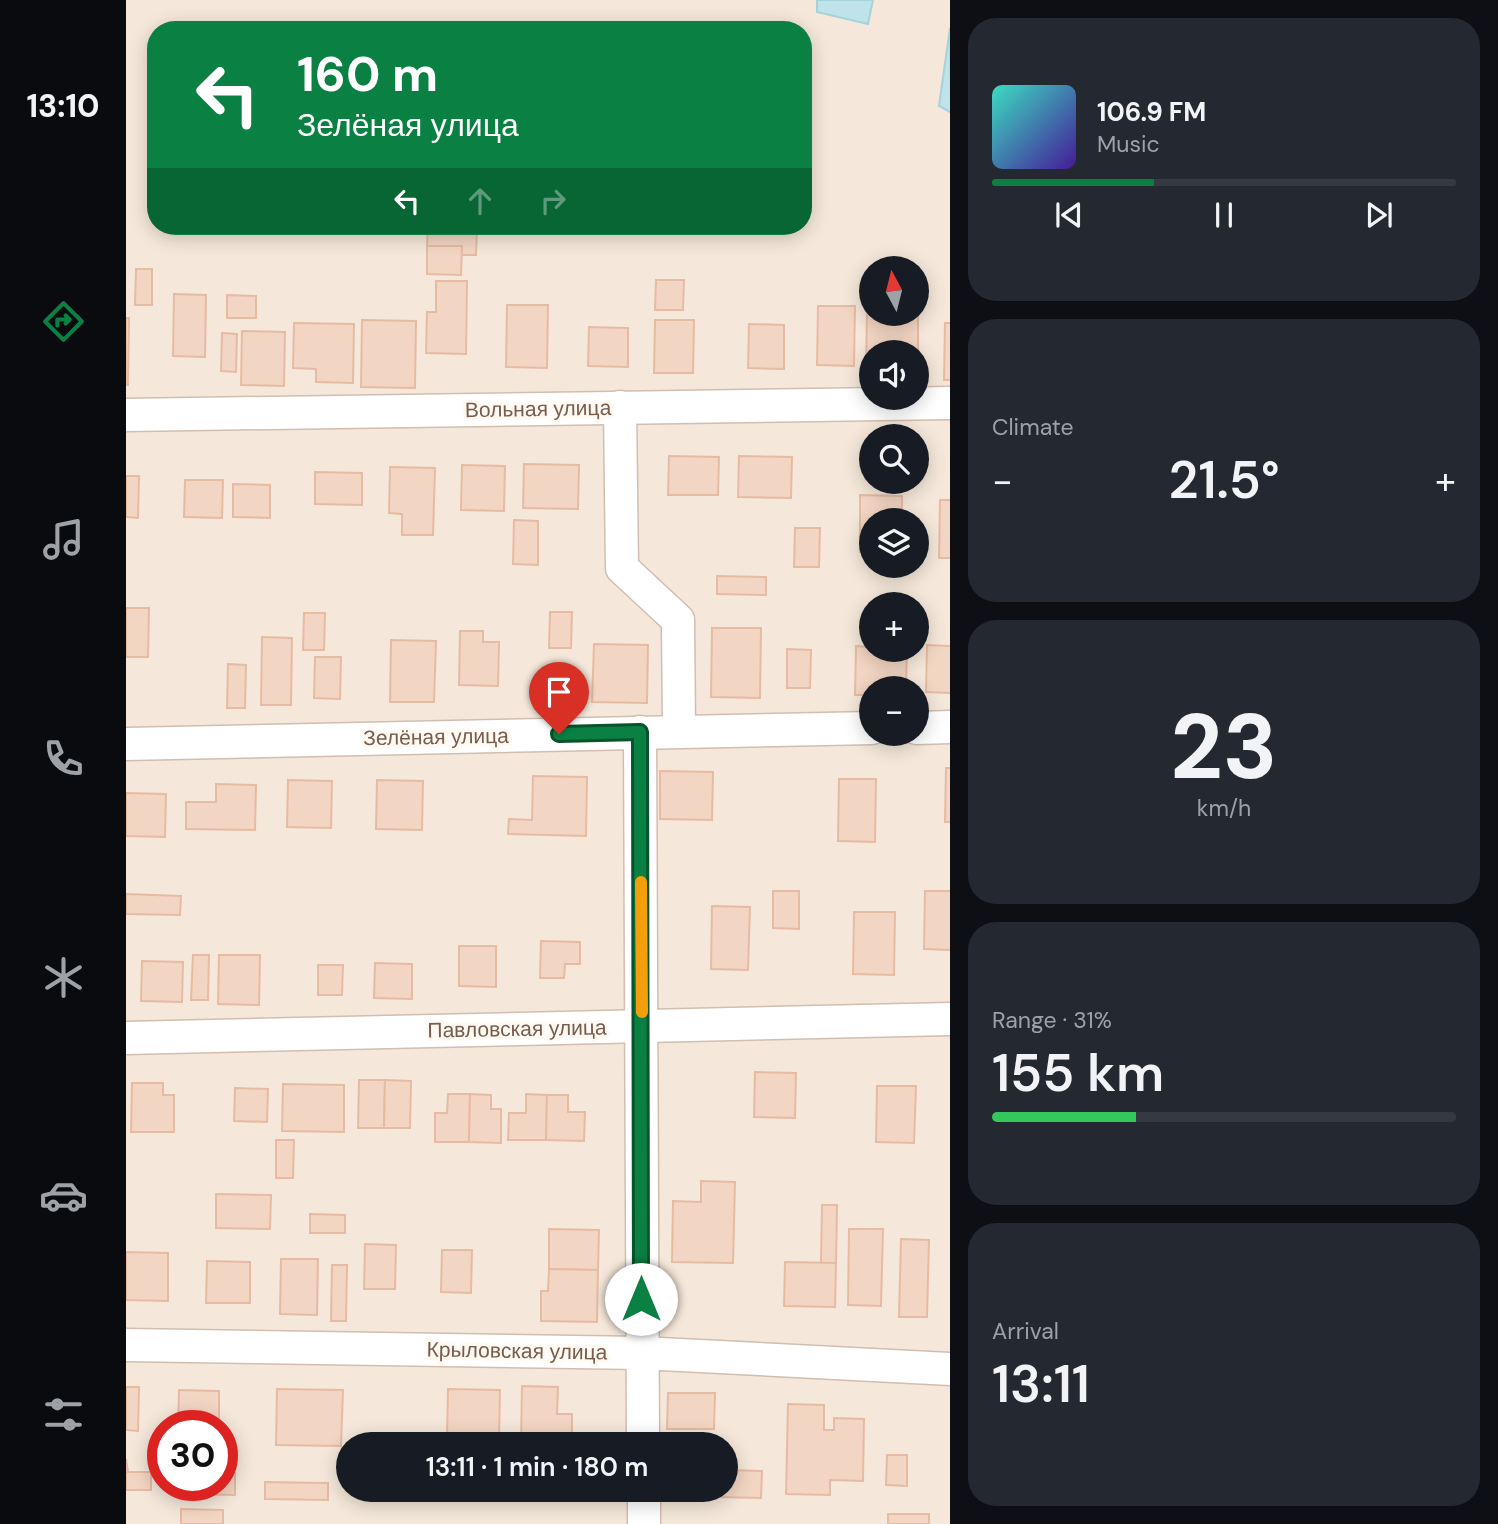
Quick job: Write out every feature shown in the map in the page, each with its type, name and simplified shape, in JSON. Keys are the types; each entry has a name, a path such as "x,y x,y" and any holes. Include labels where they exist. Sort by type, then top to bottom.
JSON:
{"street":[{"name":"Вольная улица","path":"126,415 950,403"},
{"path":"620,407 622,568 678,620 679,730"},
{"path":"929,728 950,727"},
{"name":"Зелёная улица","path":"126,744 859,728"},
{"path":"640,732 643,1432"},
{"name":"Павловская улица","path":"126,1038 950,1019"},
{"name":"Крыловская улица","path":"126,1345 641,1353 950,1369"},
{"path":"643,1502 644,1524"}],"shaded area":[{"path":"126,0 817,0 817,12 867,24 873,0 950,0 950,1524 126,1524"}],"water":[{"path":"817,0 873,0 868,24 817,12"},
{"path":"950,28 950,112 939,106"}],"building":[{"path":"428,235 477,235 476,255 461,255 462,246 427,246"},
{"path":"427,246 462,246 461,275 427,274"},
{"path":"136,269 152,269 152,305 135,305"},
{"path":"656,280 684,280 683,310 655,310"},
{"path":"436,281 467,281 466,354 426,353 427,312 436,312"},
{"path":"174,294 206,295 205,357 173,356"},
{"path":"227,295 256,296 256,318 227,318"},
{"path":"507,305 548,305 547,368 506,367"},
{"path":"818,306 855,306 854,366 817,365"},
{"path":"126,318 129,318 128,385 126,385"},
{"path":"362,320 416,321 415,388 361,387"},
{"path":"655,320 694,320 693,373 654,373"},
{"path":"294,323 354,324 353,383 316,382 316,369 293,368"},
{"path":"945,323 950,323 950,380 944,380"},
{"path":"749,324 784,325 784,369 748,368"},
{"path":"867,326 918,326 918,340 866,340"},
{"path":"589,327 628,328 628,367 588,366"},
{"path":"242,331 285,332 284,386 241,385"},
{"path":"222,333 237,334 236,372 221,371"},
{"path":"669,456 719,457 718,495 668,495"},
{"path":"739,456 792,457 791,498 738,497"},
{"path":"524,464 579,465 578,509 523,508"},
{"path":"462,465 505,466 504,511 461,510"},
{"path":"390,467 435,468 433,535 402,535 402,514 389,513"},
{"path":"315,472 362,473 362,505 315,504"},
{"path":"126,476 139,476 138,518 126,517"},
{"path":"185,480 223,480 222,518 184,517"},
{"path":"233,484 270,485 270,518 233,517"},
{"path":"860,495 902,496 902,508 860,508"},
{"path":"940,500 950,500 950,558 939,558"},
{"path":"514,520 538,521 538,565 513,564"},
{"path":"795,528 820,528 819,567 794,567"},
{"path":"717,576 766,577 766,595 717,594"},
{"path":"126,608 149,608 148,657 126,657"},
{"path":"550,612 572,612 571,648 549,648"},
{"path":"304,613 325,613 324,650 303,650"},
{"path":"712,628 761,628 760,698 711,697"},
{"path":"460,631 483,631 483,642 499,642 498,686 459,685"},
{"path":"262,637 292,638 291,705 261,705"},
{"path":"391,640 436,641 434,702 390,702"},
{"path":"594,644 648,645 647,703 592,702"},
{"path":"929,645 950,646 950,693 929,692 929,676 926,676"},
{"path":"856,646 859,646 859,662 907,662 906,676 859,676 859,695 855,695"},
{"path":"787,649 811,650 810,688 787,688"},
{"path":"315,657 341,657 340,699 314,698"},
{"path":"228,664 246,665 245,708 227,708"},
{"path":"946,768 950,768 950,822 945,822"},
{"path":"660,771 713,772 712,820 660,819"},
{"path":"533,776 587,777 586,836 508,834 509,819 532,820"},
{"path":"839,779 876,779 875,842 838,841"},
{"path":"288,780 332,781 331,828 287,827"},
{"path":"377,780 423,781 422,830 376,829"},
{"path":"216,784 256,785 255,830 186,829 186,802 216,802"},
{"path":"126,793 166,794 165,837 126,836"},
{"path":"773,891 799,891 799,929 773,928"},
{"path":"925,891 950,891 950,950 924,949"},
{"path":"126,894 181,896 180,915 126,914"},
{"path":"712,906 750,907 748,970 711,969"},
{"path":"854,912 895,912 894,975 853,974"},
{"path":"541,941 580,942 580,964 565,964 564,978 540,978"},
{"path":"459,946 496,946 496,987 459,986"},
{"path":"193,955 209,955 208,1000 191,1000"},
{"path":"219,955 260,955 259,1005 218,1004"},
{"path":"142,961 183,962 182,1002 141,1001"},
{"path":"375,963 412,964 412,999 374,998"},
{"path":"318,965 343,965 342,995 318,995"},
{"path":"755,1072 796,1073 795,1118 754,1117"},
{"path":"359,1080 385,1080 384,1128 358,1128"},
{"path":"385,1080 411,1081 410,1128 384,1128"},
{"path":"132,1083 163,1083 163,1095 174,1095 174,1132 131,1132"},
{"path":"283,1084 344,1085 344,1132 282,1131"},
{"path":"877,1086 916,1086 914,1143 876,1142"},
{"path":"235,1088 268,1089 267,1122 234,1121"},
{"path":"448,1094 470,1094 469,1142 435,1142 435,1113 447,1113"},
{"path":"470,1094 491,1095 491,1109 501,1109 501,1143 469,1142"},
{"path":"526,1094 547,1095 546,1140 508,1140 509,1113 526,1113"},
{"path":"547,1095 568,1095 568,1112 585,1112 584,1141 546,1140"},
{"path":"276,1140 294,1140 293,1178 276,1178"},
{"path":"701,1181 735,1182 733,1263 672,1262 673,1201 701,1202"},
{"path":"216,1194 271,1195 270,1229 216,1228"},
{"path":"822,1205 837,1205 836,1263 821,1263"},
{"path":"310,1214 345,1215 345,1233 310,1233"},
{"path":"549,1229 599,1230 598,1270 549,1269"},
{"path":"849,1229 883,1229 881,1306 848,1305"},
{"path":"901,1239 929,1240 927,1317 899,1317"},
{"path":"365,1244 396,1245 395,1289 364,1289"},
{"path":"442,1250 472,1250 471,1293 441,1292"},
{"path":"126,1252 168,1253 168,1301 126,1300"},
{"path":"281,1259 318,1259 317,1315 280,1314"},
{"path":"207,1261 250,1262 250,1303 206,1303"},
{"path":"785,1262 836,1263 835,1307 784,1306"},
{"path":"332,1265 347,1265 346,1321 331,1321"},
{"path":"549,1269 598,1270 597,1322 541,1321 541,1291 548,1291"},
{"path":"522,1386 558,1387 557,1414 572,1414 572,1432 521,1432"},
{"path":"126,1387 139,1387 138,1431 126,1430"},
{"path":"277,1389 343,1390 342,1432 336,1432 336,1446 276,1445"},
{"path":"448,1389 500,1390 499,1432 447,1432"},
{"path":"179,1390 219,1391 219,1410 178,1410"},
{"path":"668,1393 715,1393 714,1429 667,1429"},
{"path":"788,1404 824,1405 824,1430 834,1430 834,1418 864,1419 863,1481 830,1480 830,1495 786,1494"},
{"path":"887,1455 907,1455 907,1486 886,1485"},
{"path":"126,1459 128,1472 147,1472 147,1490 126,1490"},
{"path":"738,1470 762,1471 761,1498 738,1497"},
{"path":"265,1482 328,1483 328,1500 265,1499"},
{"path":"181,1509 223,1510 223,1524 181,1524"},
{"path":"888,1514 929,1514 929,1524 888,1524"}],"slow traffic":[{"path":"641,882 642,1012"}],"route":[{"path":"559,734 640,732 641,1299"}]}
